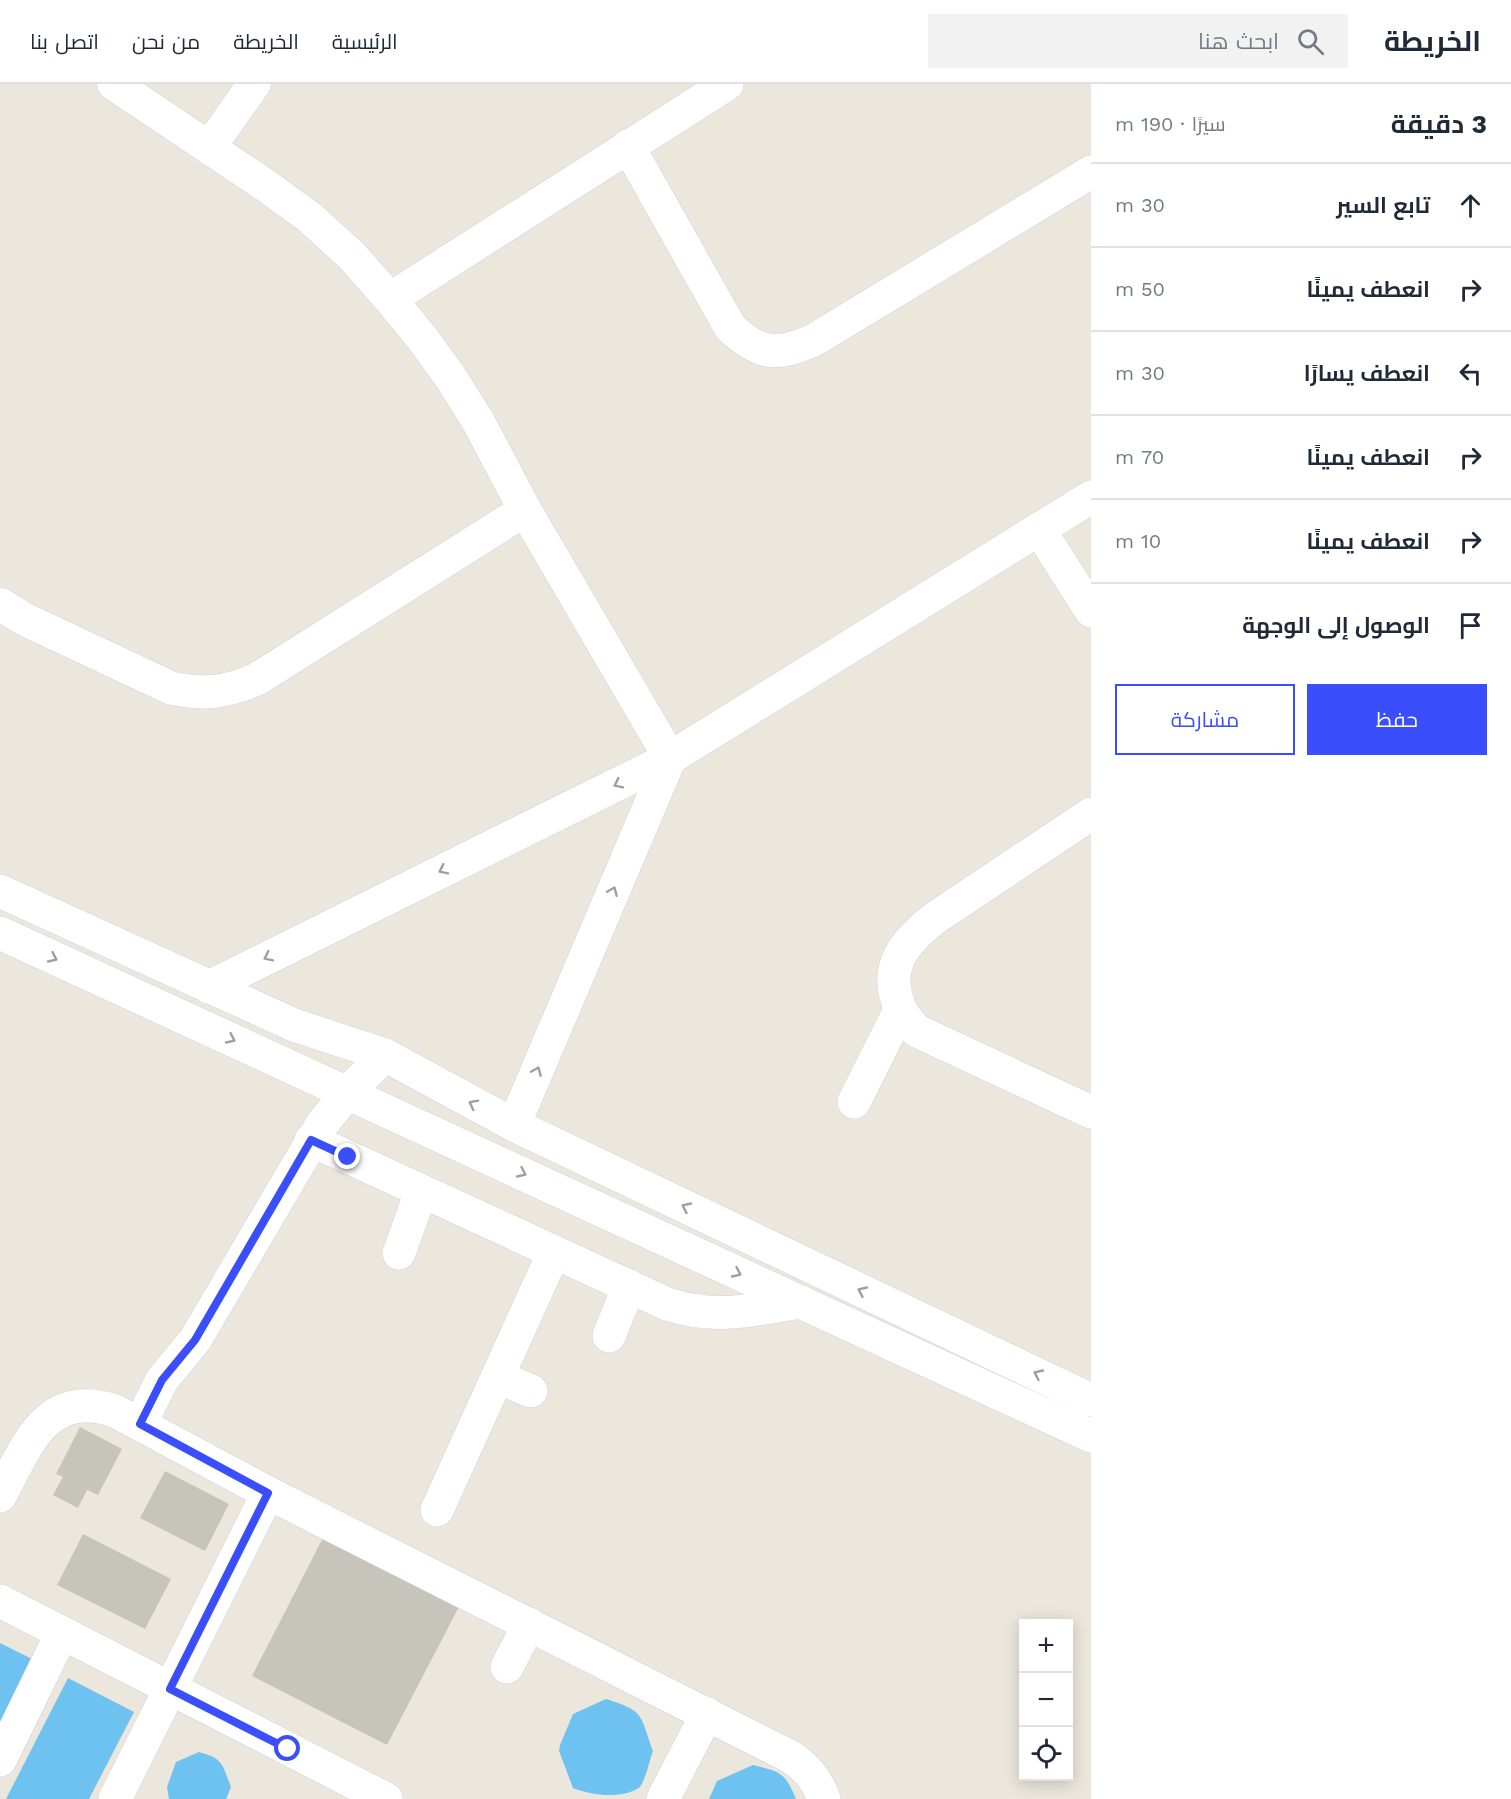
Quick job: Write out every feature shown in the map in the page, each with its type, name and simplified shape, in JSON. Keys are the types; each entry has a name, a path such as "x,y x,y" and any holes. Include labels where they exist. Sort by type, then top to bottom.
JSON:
{"street":[{"path":"114,84 309,217 352,256 390,299 451,378 478,421 525,510 670,758"},
{"path":"209,148 254,84"},
{"path":"390,299 727,84"},
{"path":"628,146 730,327 746,343 769,351 792,350 814,340 1091,172"},
{"path":"209,987 670,758 1091,497"},
{"path":"0,604 24,619 171,688 192,692 214,692 236,688 256,679 525,510"},
{"path":"1039,529 1091,611"},
{"path":"514,1125 670,758"},
{"path":"1091,814 913,935 898,957 893,983 900,1010 917,1030 1091,1112"},
{"path":"0,891 294,1025 385,1055 514,1125 1091,1400"},
{"path":"0,933 1091,1436"},
{"path":"854,1102 900,1010"},
{"path":"140,1424 162,1380 195,1340 311,1140 348,1092 385,1055"},
{"path":"311,1140 667,1304 703,1313 742,1312 801,1302"},
{"path":"399,1253 421,1192"},
{"path":"437,1510 555,1252"},
{"path":"609,1336 629,1286"},
{"path":"498,1377 531,1391"},
{"path":"0,1496 35,1431 57,1412 86,1405 101,1407 140,1424 268,1493 791,1757 807,1769 818,1783 825,1799"},
{"path":"115,1799 268,1493"},
{"path":"0,1601 386,1799"},
{"path":"507,1667 529,1624"},
{"path":"0,1761 62,1634"},
{"path":"663,1799 707,1714"}],"water":[{"path":"0,1643 36,1661 0,1731"},
{"path":"68,1678 134,1712 89,1799 6,1799"},
{"path":"606,1699 635,1711 643,1722 653,1751 640,1787 617,1795 589,1793 573,1788 559,1751 573,1714"},
{"path":"199,1752 218,1760 224,1768 231,1787 226,1799 169,1799 167,1787 176,1762"},
{"path":"753,1765 780,1774 785,1778 796,1799 709,1799 717,1781"}],"building":[{"path":"80,1427 122,1449 98,1495 87,1490 78,1508 53,1495 63,1477 56,1474"},
{"path":"165,1471 229,1504 205,1551 140,1518"},
{"path":"326,1532 462,1601 387,1745 252,1676"},
{"path":"83,1534 171,1579 145,1629 57,1585"}],"route":[{"path":"288,1749 170,1689 268,1493 140,1424 162,1380 195,1340 311,1140 348,1157"}]}
